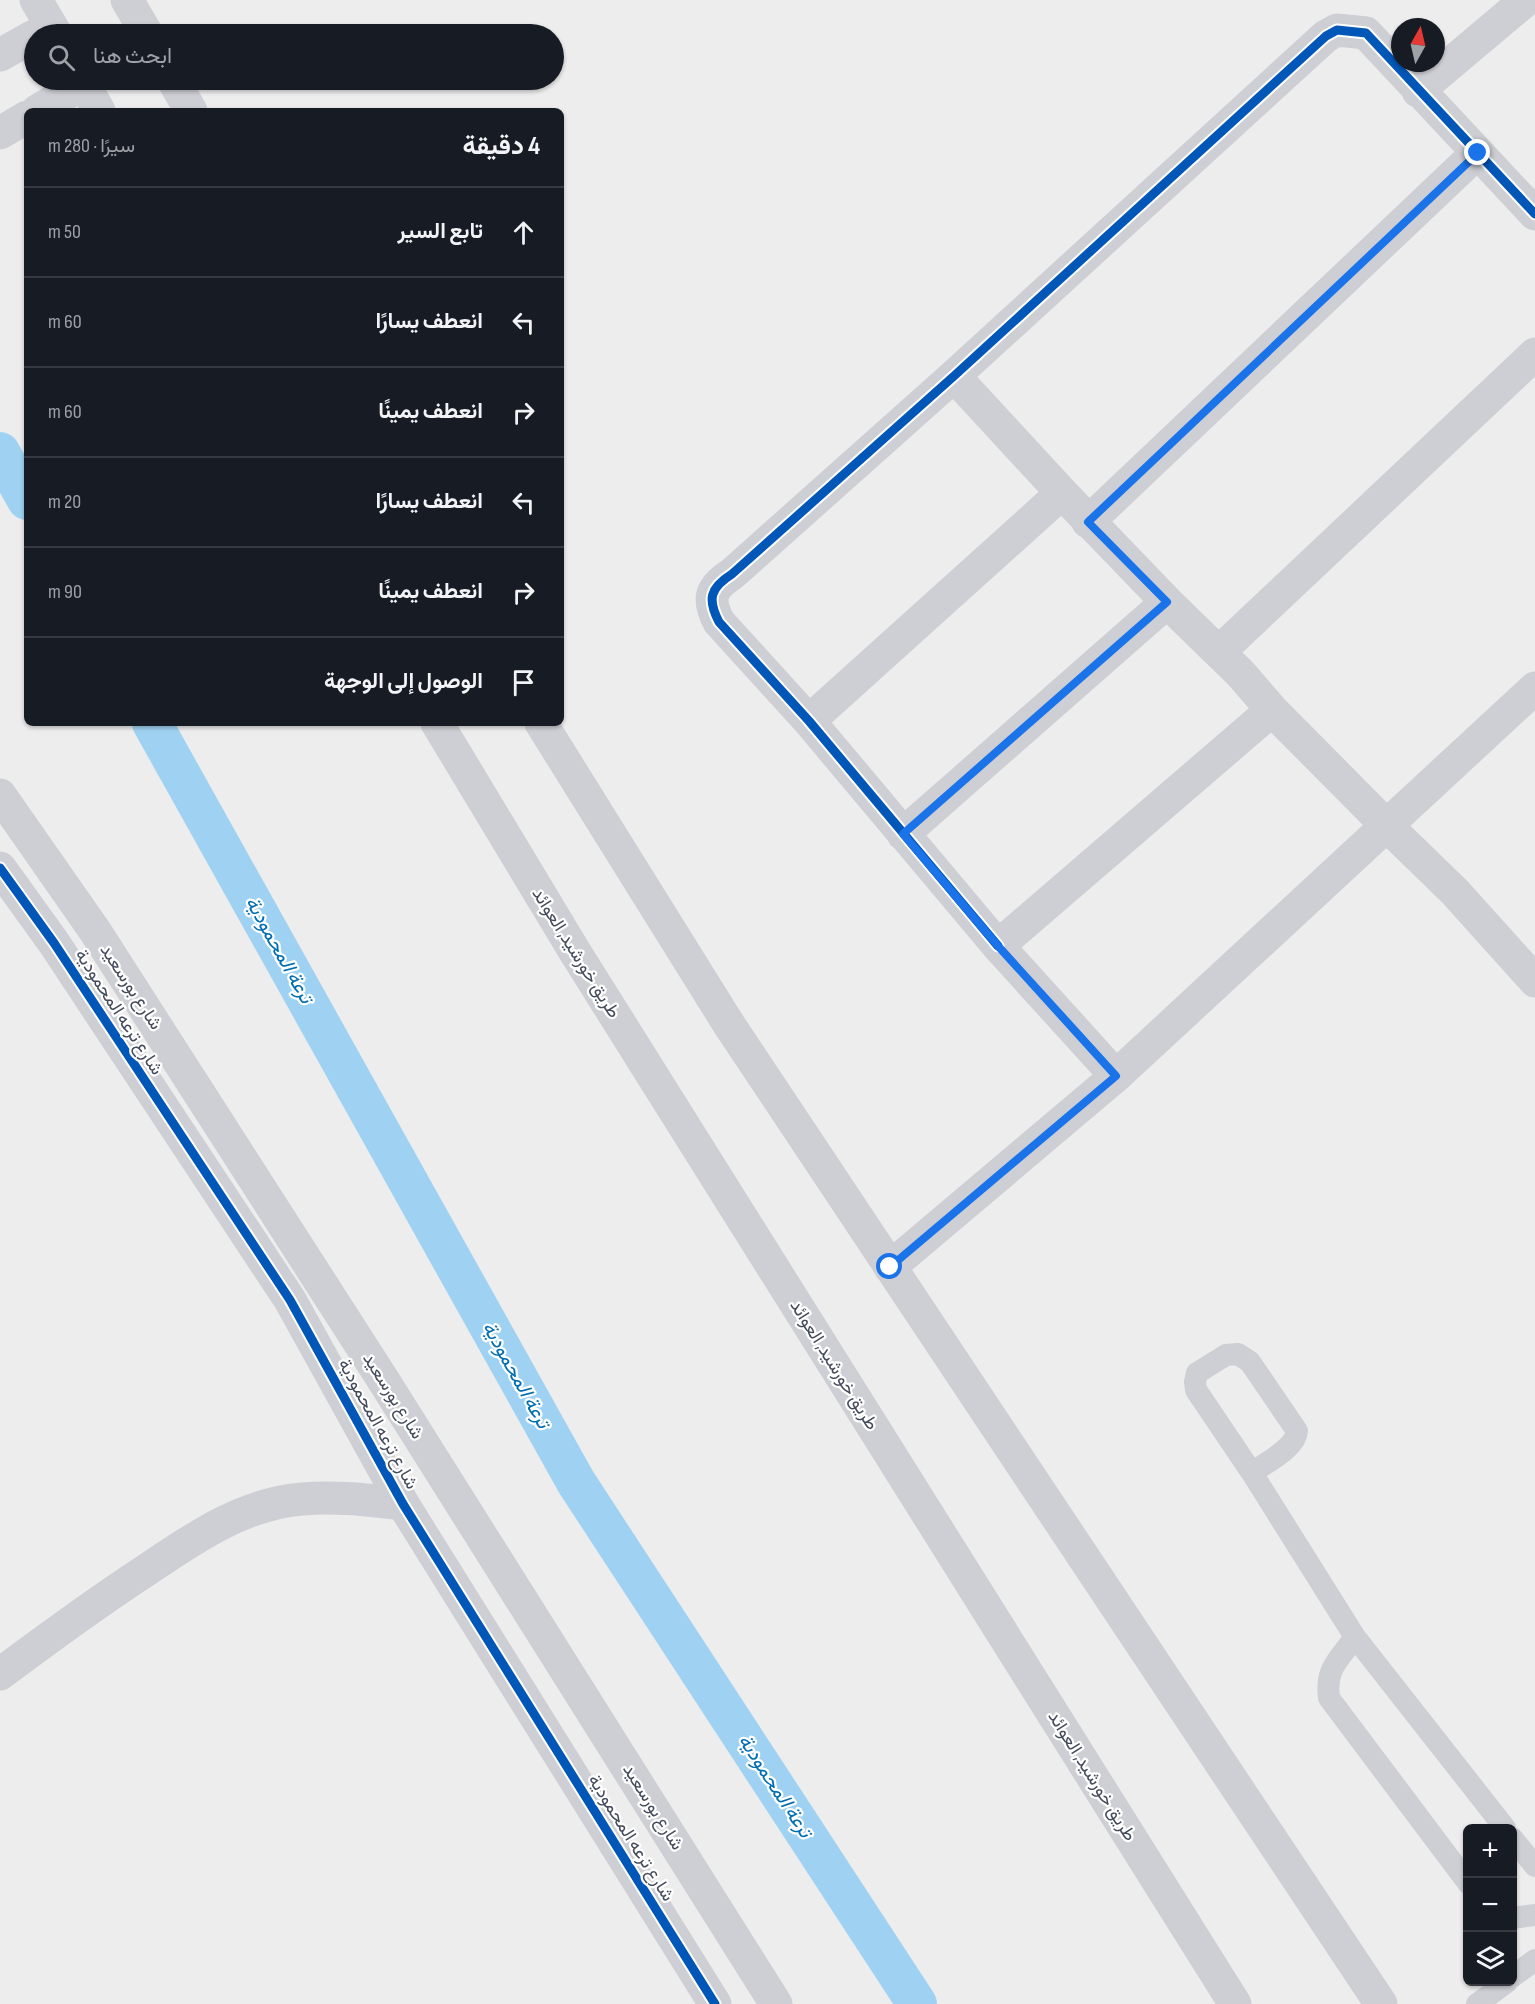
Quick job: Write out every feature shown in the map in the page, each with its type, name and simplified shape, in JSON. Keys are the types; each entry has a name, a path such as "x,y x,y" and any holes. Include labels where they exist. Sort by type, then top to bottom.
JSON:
{"main road":[{"path":"128,0 141,24"},
{"path":"0,55 24,39"},
{"path":"179,90 189,108"},
{"path":"45,108 88,91"},
{"path":"0,133 24,119"},
{"name":"طريق خورشيد, العوائد","path":"439,726 575,952 1235,2004"},
{"path":"543,726 728,1023 1381,2004"},
{"name":"شارع بورسعيد","path":"0,795 94,931 374,1365 776,2004"}],"street":[{"path":"1418,91 1526,0"},
{"path":"1116,1076 998,946 809,721 719,622 711,607 713,593 720,582 732,574 954,376 1326,36 1337,30 1366,33 1535,214"},
{"path":"1088,522 1478,153"},
{"path":"1219,652 1535,354"},
{"path":"954,376 1088,522 1219,652 1272,710 1386,825 1455,892 1535,981"},
{"path":"809,721 1062,493"},
{"path":"903,834 1167,602"},
{"path":"890,1267 1116,1076 1535,688"},
{"path":"998,946 1272,710"},
{"name":"شارع ترعه المحمودية","path":"0,868 54,944 290,1300 403,1504 715,2004"},
{"path":"0,1674 85,1610 204,1532 255,1509 301,1499 348,1498 403,1504"}],"lane":[{"path":"1252,1473 1290,1445 1296,1439 1297,1431 1250,1362 1238,1354 1226,1355 1197,1372 1196,1390 1252,1473 1355,1637 1502,1824"},
{"path":"1355,1637 1330,1672 1327,1682 1329,1698 1463,1878"},
{"path":"1517,1844 1535,1866"},
{"path":"1517,1917 1535,1915"},
{"path":"1517,1973 1535,1960"},
{"path":"1477,2004 1502,1986"}],"waterway":[{"name":"ترعة المحمودية","path":"0,452 24,495"},
{"name":"ترعة المحمودية","path":"154,726 576,1482 917,2004"}],"cycle path":[{"path":"998,946 809,721 719,622 712,600 715,589 954,376 1326,36 1337,30 1366,33 1535,214"},
{"path":"0,868 54,943 290,1300 403,1504 715,2004"}],"route":[{"path":"890,1267 1116,1076 998,946 903,834 1167,602 1088,522 1478,153"}]}
